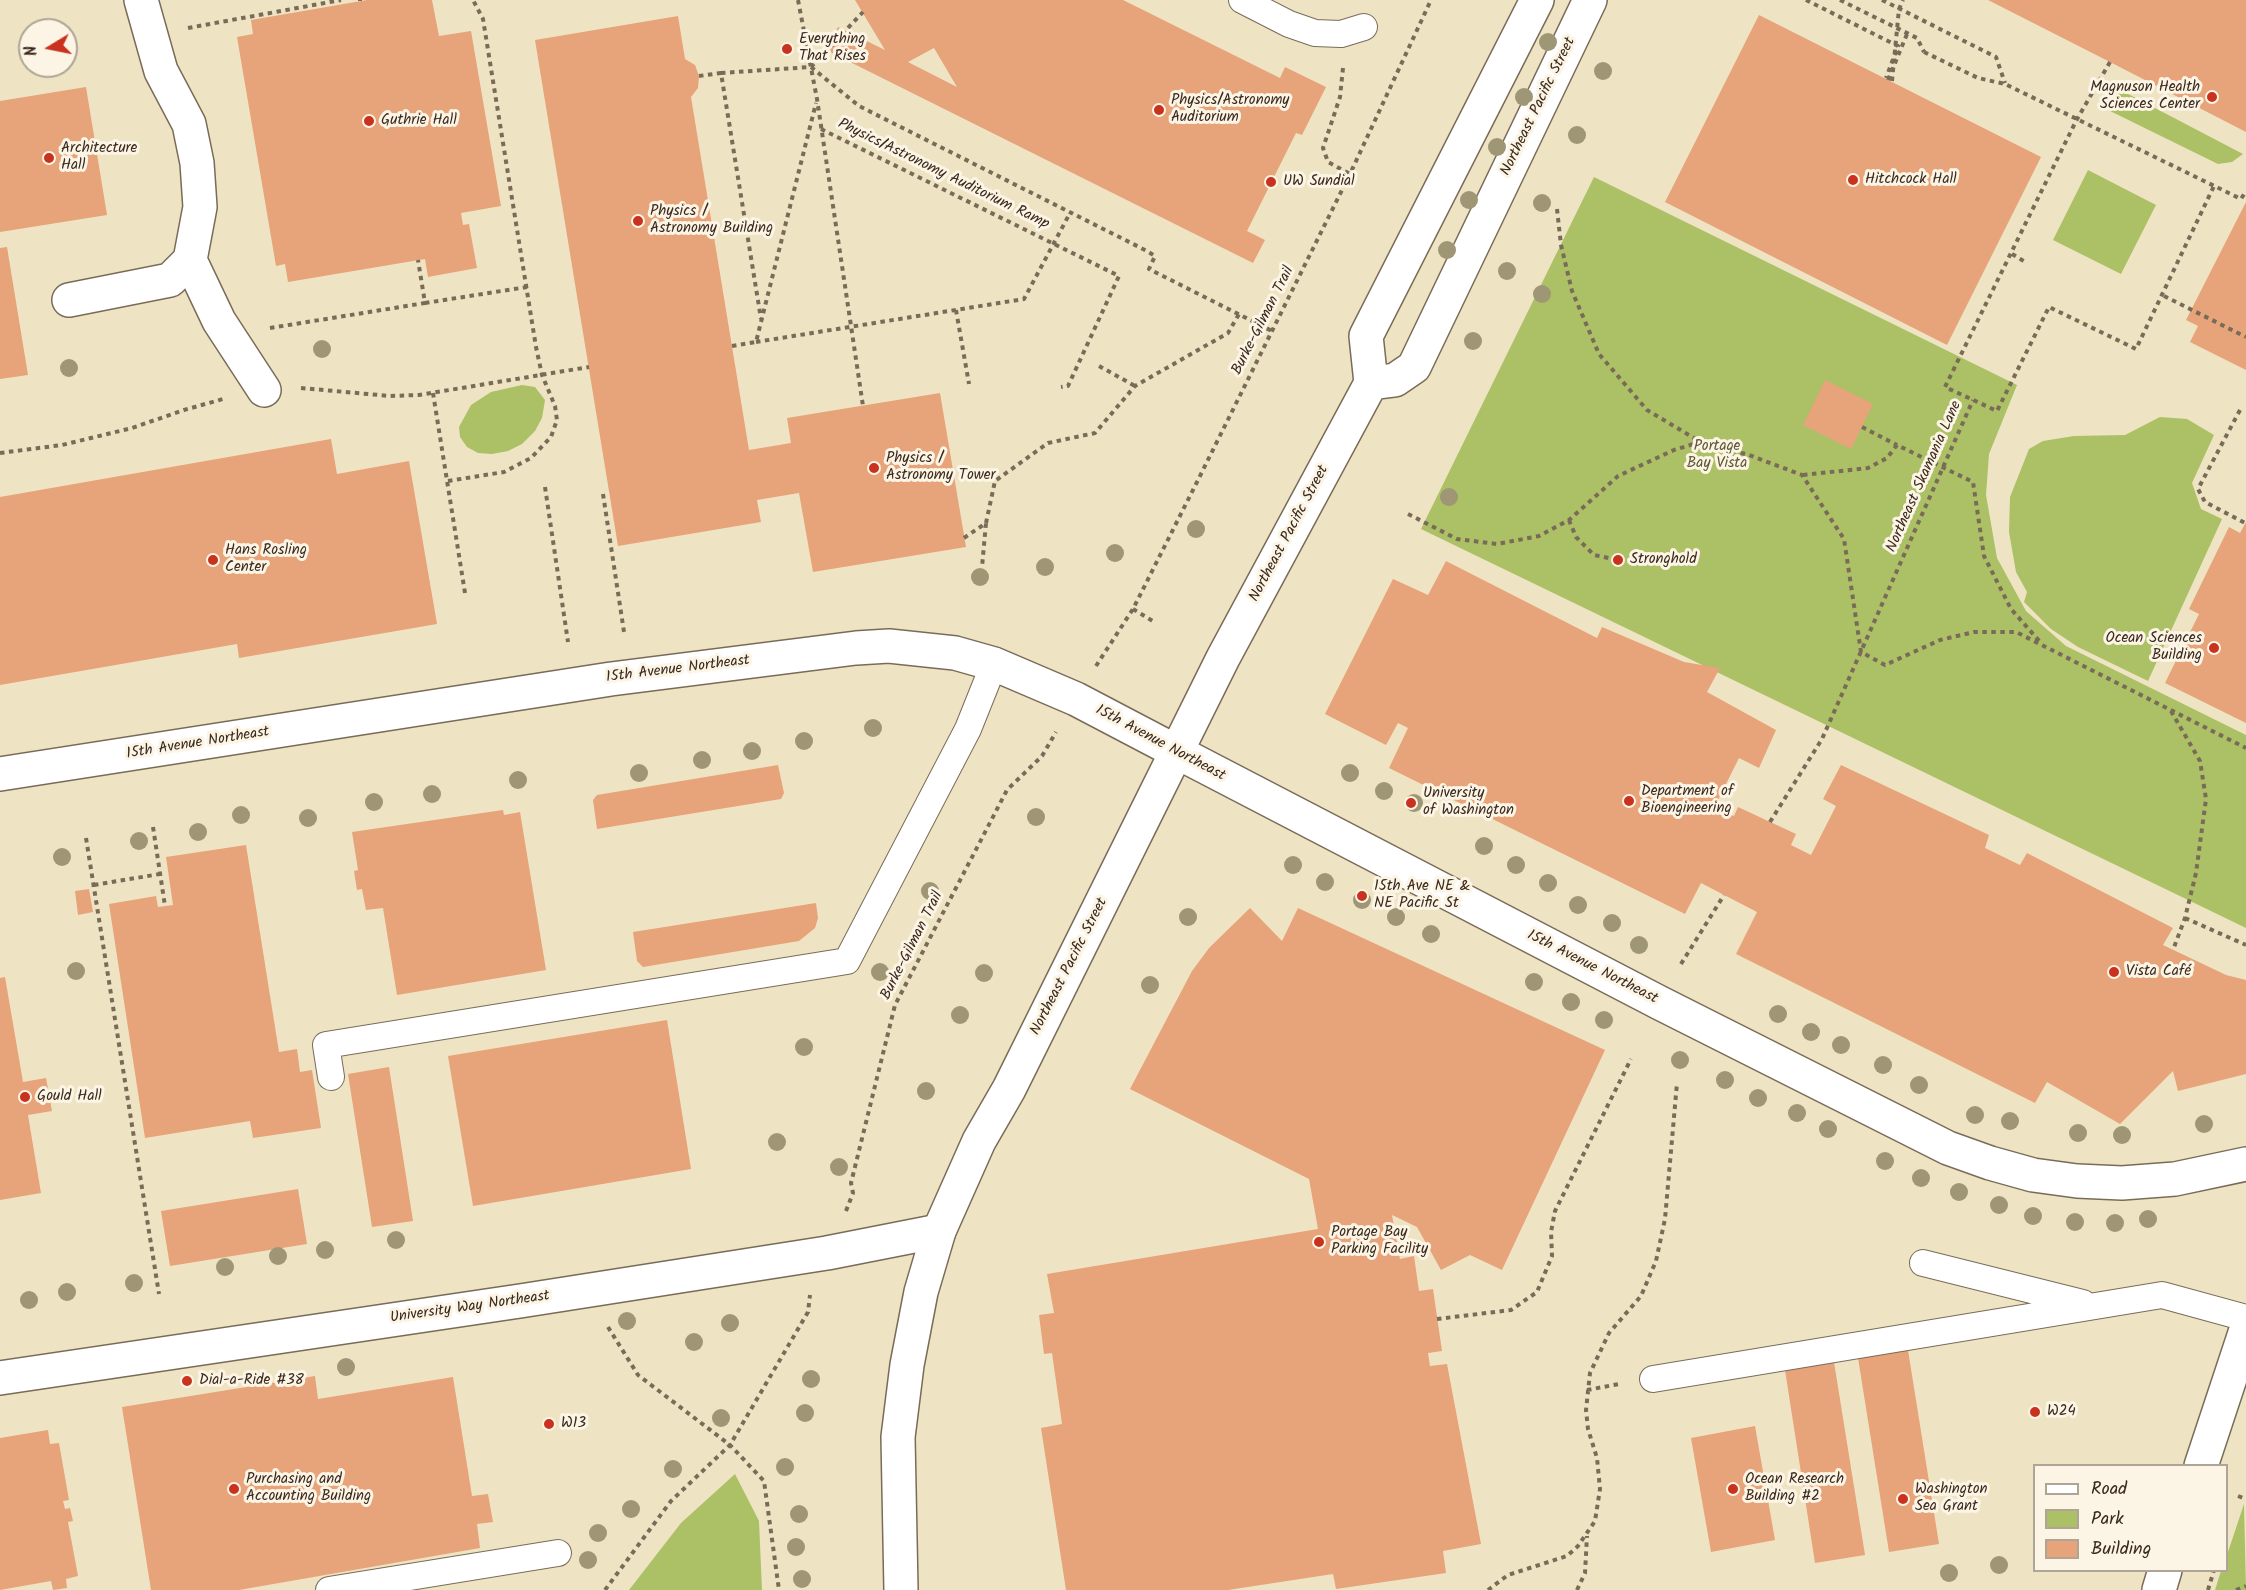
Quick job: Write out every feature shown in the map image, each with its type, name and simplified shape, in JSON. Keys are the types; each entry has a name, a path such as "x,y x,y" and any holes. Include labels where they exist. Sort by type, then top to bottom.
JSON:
{"main road":[{"path":"69,300 170,280 190,260 200,207 197,163 189,124 161,71 141,0"},
{"path":"1371,383 1366,336 1537,0"},
{"name":"Northeast Pacific Street","path":"901,1590 898,1437 907,1365 921,1292 939,1232 979,1141 1009,1089 1223,658 1371,383 1395,380 1414,367 1590,0"},
{"path":"190,260 219,321 264,390"},
{"name":"15th Avenue Northeast","path":"0,774 611,679 856,648 922,648 994,664 1076,699 1660,1003 1948,1148 1990,1163 2077,1181 2121,1183 2175,1179 2246,1164"},
{"name":"University Way Northeast","path":"0,1378 520,1301 827,1253 939,1232"},
{"path":"2202,1464 2246,1330"},
{"path":"2159,1590 2164,1572"}],"lane":[{"path":"1242,0 1289,24 1315,33 1352,30"},
{"path":"331,1077 326,1045 848,961 968,729 994,664"},
{"path":"1923,1263 2094,1306"},
{"path":"1653,1379 2162,1295 2246,1318"},
{"path":"329,1590 558,1553"}],"path":[{"path":"149,35 340,0"},
{"path":"448,481 504,472 531,458 551,437 557,420 555,406 542,375 483,19 473,0"},
{"path":"798,0 817,99 864,405"},
{"name":"Burke-Gilman Trail","path":"1107,648 1133,609 1350,174 1431,0"},
{"path":"1806,0 1898,46 1889,80"},
{"path":"1840,0 1917,38 1923,52 1978,78 2005,84 2076,121 2241,199 2246,191"},
{"path":"1882,0 1996,57 2005,84"},
{"path":"1889,80 1899,9 1903,0"},
{"path":"811,67 863,12"},
{"path":"1350,174 1328,162 1323,148 1340,97 1344,60 1352,30"},
{"path":"1889,80 1907,34"},
{"name":"Northeast Skamania Lane","path":"1770,822 1822,739 1941,466 1973,400 1945,387 2076,121 2109,62"},
{"path":"699,76 811,67 859,105 1155,256 1149,269 1272,330"},
{"path":"721,73 761,322"},
{"path":"756,342 817,99"},
{"name":"Physics/Astronomy Auditorium Ramp","path":"821,129 1119,276 1068,386 1061,387"},
{"path":"1973,400 1997,411 2049,307 2136,349 2214,186"},
{"path":"1557,209 1561,245 1572,291 1599,354 1647,410 1700,442 1749,455 1802,475 1869,468 1887,458 1898,445"},
{"path":"732,346 1024,299 1070,213"},
{"path":"2012,254 2027,263"},
{"path":"418,260 425,303"},
{"path":"228,335 527,287"},
{"path":"2163,295 2246,337"},
{"path":"956,310 969,384"},
{"path":"982,567 986,523 995,481 1048,443 1095,434 1135,386 1228,333 1239,314"},
{"path":"1099,366 1135,386"},
{"path":"563,371 589,367"},
{"path":"433,393 465,593"},
{"path":"2240,410 2198,489 2205,502 2245,523"},
{"path":"1862,427 1973,482 1984,556 2011,609 2043,645"},
{"path":"1408,514 1457,539 1497,544 1539,536 1569,520 1618,476 1674,450 1700,442"},
{"path":"1802,475 1844,539 1861,652 1886,666 1940,640 1974,632 2016,632 2246,748"},
{"path":"545,487 568,642"},
{"path":"603,495 624,632"},
{"path":"1569,520 1576,537 1594,555 1618,560"},
{"path":"964,538 986,523"},
{"path":"1133,609 1155,623"},
{"path":"2171,710 2200,761 2206,799 2196,873 2185,918 2173,950"},
{"name":"Burke-Gilman Trail","path":"853,1193 851,1183 895,1005 1007,790 1042,756 1049,745"},
{"path":"153,827 165,906"},
{"path":"86,837 159,1294"},
{"path":"94,885 160,874"},
{"path":"1681,964 1724,896"},
{"path":"2185,918 2246,945"},
{"path":"1437,1319 1511,1310 1537,1292 1552,1256 1551,1232 1555,1211 1631,1059"},
{"path":"1577,1590 1585,1573 1587,1535 1599,1505 1600,1489 1597,1458 1588,1429 1587,1390 1590,1373 1601,1345 1641,1296 1662,1240 1677,1083"},
{"path":"605,1590 671,1501 730,1446 808,1312 807,1299"},
{"path":"605,1322 638,1375 730,1446 764,1481 779,1590"},
{"path":"1587,1390 1624,1383"},
{"path":"2238,1496 2246,1500"},
{"path":"1488,1590 1508,1575 1567,1556 1587,1535"},
{"path":"2208,1590 2213,1572"},
{"path":"2236,1590 2246,1586"}],"green space":[{"path":"2111,85 2243,154 2232,162 2218,164 2100,106"},
{"path":"2088,170 2156,205 2121,274 2053,240"},
{"name":"Portage Bay Vista","path":"1594,177 2017,385 1989,454 1986,495 1997,558 2026,611 2066,646 2246,735 2246,928 1421,529"},
{"path":"522,385 535,387 545,400 542,418 535,431 522,444 508,451 492,454 478,453 467,447 460,437 459,427 471,405 491,392"},
{"path":"2160,417 2187,419 2214,435 2192,483 2201,509 2222,519 2148,681 2078,647 2051,629 2024,602 2027,592 2016,572 2009,532 2010,497 2029,449 2043,441 2074,436 2125,435"},
{"path":"735,1474 759,1521 762,1590 629,1590 681,1523"},
{"path":"2244,1504 2246,1590 2215,1590 2221,1572 2228,1572 2228,1552"}],"building":[{"name":"Guthrie Hall","path":"367,0 432,0 439,36 471,31 501,206 461,213 463,225 469,224 477,268 428,277 425,259 288,282 285,264 276,266 237,37 253,34 251,20"},
{"name":"Physics/Astronomy Auditorium","path":"855,0 1123,0 1280,78 1285,67 1326,87 1302,135 1296,133 1247,231 1265,240 1253,263 826,50 838,27 885,50","holes":["934,48 957,87 908,62"]},
{"name":"Magnuson Health Sciences Center","path":"1988,0 2246,0 2246,132 2110,62"},
{"name":"Hitchcock Hall","path":"1759,15 2041,157 1947,345 1665,202"},
{"name":"Physics / Astronomy Building","path":"678,16 685,59 695,65 699,76 698,88 691,97 749,450 791,443 787,418 940,393 966,547 813,572 799,493 757,500 761,522 618,546 535,40"},
{"name":"Architecture Hall","path":"86,87 107,215 0,232 0,101"},
{"path":"2246,202 2246,370 2190,342 2198,326 2186,320"},
{"path":"7,247 28,375 0,379 0,248"},
{"path":"1825,380 1873,404 1851,449 1803,425"},
{"name":"Hans Rosling Center","path":"331,439 337,474 409,461 437,624 239,658 237,644 0,685 0,497"},
{"name":"Ocean Sciences Building","path":"2246,522 2246,723 2165,683 2199,614 2189,609 2229,527 2240,533"},
{"path":"1446,561 1597,638 1602,627 1684,662 1720,668 1707,692 1776,730 1759,768 1739,758 1714,808 1734,816 1738,807 1796,834 1791,845 1811,855 1836,806 1823,799 1841,765 1989,835 1985,848 2020,865 2027,853 2173,928 2163,945 2226,975 2246,980 2246,1074 2178,1091 2173,1071 2120,1124 2047,1082 2035,1103 1736,954 1757,912 1701,883 1685,914 1389,768 1408,728 1398,723 1386,745 1325,714 1393,579 1428,595"},
{"path":"778,765 784,793 781,799 597,829 593,800 597,795"},
{"path":"503,810 504,815 520,812 546,970 397,995 383,908 366,910 362,889 357,890 354,871 358,870 352,832"},
{"path":"246,845 279,1052 297,1049 300,1072 312,1070 321,1128 253,1138 250,1121 145,1138 109,904 156,896 158,907 173,905 166,857"},
{"path":"89,889 93,912 78,915 75,891"},
{"path":"816,903 818,918 815,928 799,941 643,967 637,961 633,932"},
{"name":"Portage Bay Parking Facility","path":"1250,908 1282,941 1298,908 1605,1050 1502,1270 1470,1255 1441,1270 1417,1227 1392,1215 1400,1259 1414,1256 1419,1291 1433,1289 1442,1351 1428,1353 1430,1366 1447,1364 1481,1544 1443,1551 1446,1573 1336,1589 1333,1574 1228,1590 1066,1590 1041,1428 1062,1424 1052,1353 1044,1354 1039,1315 1054,1313 1047,1274 1318,1229 1309,1179 1130,1089 1192,971 1209,948"},
{"name":"Gould Hall","path":"5,977 23,1082 46,1078 52,1111 28,1115 41,1193 0,1200 0,978"},
{"path":"667,1020 691,1169 473,1206 448,1056"},
{"path":"389,1067 413,1221 372,1227 348,1074"},
{"path":"298,1189 307,1244 170,1266 161,1211"},
{"path":"1908,1350 1939,1544 1889,1552 1858,1358"},
{"path":"1834,1362 1865,1555 1815,1563 1785,1370"},
{"name":"Purchasing and Accounting Building","path":"315,1376 318,1399 453,1377 472,1496 488,1494 493,1522 477,1524 480,1548 239,1590 151,1590 122,1407"},
{"name":"Ocean Research Building #2","path":"1755,1426 1775,1540 1711,1552 1691,1438"},
{"path":"48,1430 50,1444 59,1443 69,1500 63,1501 65,1509 70,1508 73,1521 68,1522 78,1576 66,1579 67,1588 53,1590 51,1581 0,1590 0,1438"}],"place":[{"name":"Everything That Rises","path":"787,49"},
{"name":"Magnuson Health Sciences Center","path":"2212,97"},
{"name":"Physics/Astronomy Auditorium","path":"1159,110"},
{"name":"Guthrie Hall","path":"369,121"},
{"name":"Architecture Hall","path":"49,158"},
{"name":"Hitchcock Hall","path":"1853,180"},
{"name":"UW Sundial","path":"1271,182"},
{"name":"Physics / Astronomy Building","path":"638,221"},
{"name":"Physics / Astronomy Tower","path":"874,468"},
{"name":"Hans Rosling Center","path":"213,560"},
{"name":"Stronghold","path":"1618,560"},
{"name":"Ocean Sciences Building","path":"2214,648"},
{"name":"Department of Bioengineering","path":"1629,801"},
{"name":"University of Washington","path":"1411,803"},
{"name":"15th Ave NE & NE Pacific St","path":"1362,896"},
{"name":"Vista Café","path":"2114,972"},
{"name":"Gould Hall","path":"25,1097"},
{"name":"Portage Bay Parking Facility","path":"1319,1242"},
{"name":"Dial-a-Ride #38","path":"187,1381"},
{"name":"W24","path":"2035,1412"},
{"name":"W13","path":"549,1424"},
{"name":"Purchasing and Accounting Building","path":"234,1489"},
{"name":"Ocean Research Building #2","path":"1733,1489"},
{"name":"Washington Sea Grant","path":"1903,1499"}]}
